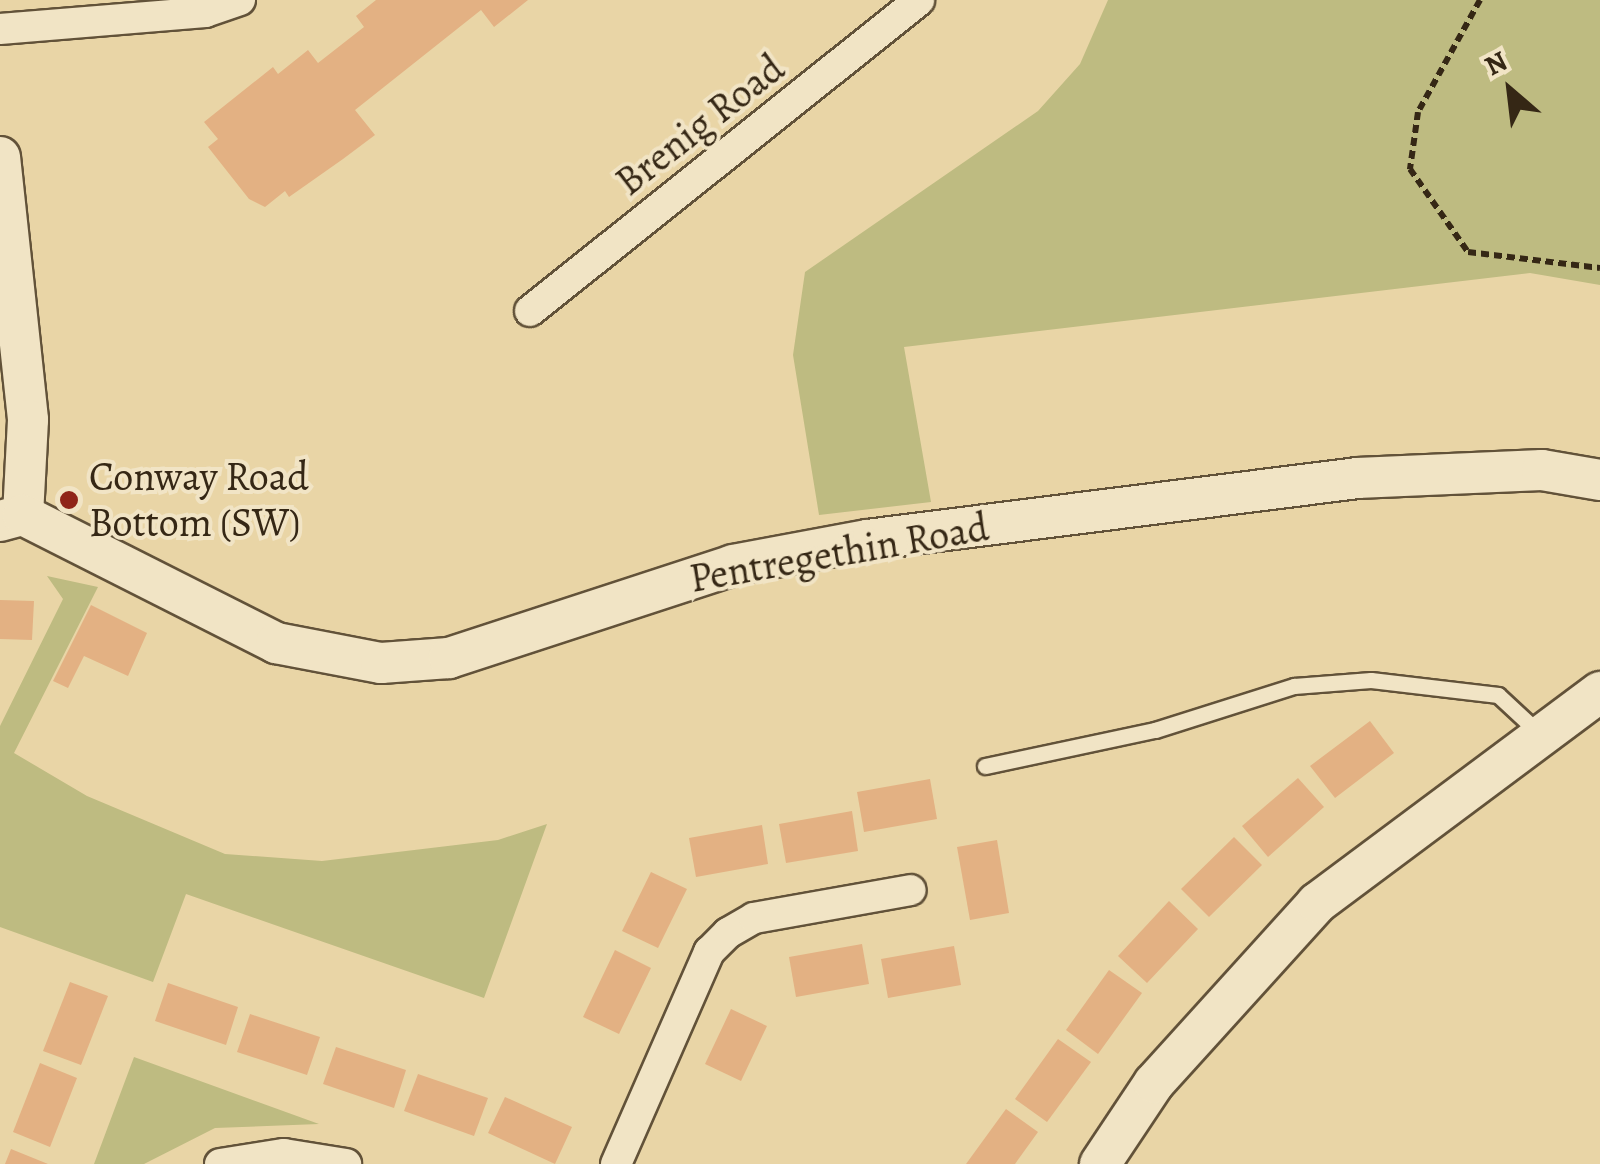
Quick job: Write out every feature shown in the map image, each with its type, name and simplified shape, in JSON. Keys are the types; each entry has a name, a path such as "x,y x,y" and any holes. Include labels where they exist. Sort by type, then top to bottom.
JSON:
{"street":[{"path":"0,29 205,12 240,0"},
{"name":"Brenig Road","path":"530,310 918,0"},
{"path":"0,156 28,420 12,518"},
{"name":"Pentregethin Road","path":"12,518 276,643 381,663 448,658 733,565 867,540 1357,478 1542,470 1600,480"},
{"path":"1100,1164 1154,1084 1317,903 1538,732 1600,692"},
{"path":"616,1164 710,952 728,933 754,918 912,890"},
{"path":"220,1164 284,1154 346,1164"}],"lane":[{"path":"985,766 1155,730 1294,686 1371,680 1498,695 1538,732"}],"path":[{"path":"1480,0 1418,112 1410,169 1468,252 1600,268"}],"shaded area":[{"path":"1108,0 1600,0 1600,285 1530,273 904,347 931,502 819,515 793,355 805,272 1038,111 1080,64"},
{"path":"47,576 98,587 14,753 87,796 225,854 322,861 498,840 547,824 484,998 186,894 153,982 0,927 0,726 63,599"},
{"path":"134,1057 319,1124 215,1128 144,1164 94,1164"}],"building":[{"path":"376,0 528,0 494,27 481,10 355,110 375,135 343,159 289,197 285,191 265,207 249,199 208,147 218,139 204,122 273,67 278,74 308,50 318,63 364,27 356,16"},
{"path":"0,600 34,601 32,640 0,639"},
{"path":"91,605 147,633 128,676 84,656 68,688 53,681"},
{"path":"1370,721 1394,753 1335,798 1310,766"},
{"path":"1298,778 1324,807 1268,857 1242,826"},
{"path":"930,779 937,819 864,832 857,792"},
{"path":"852,811 858,851 786,863 779,824"},
{"path":"762,825 768,864 696,877 689,838"},
{"path":"1234,837 1262,865 1209,917 1181,889"},
{"path":"997,840 1009,913 970,920 957,847"},
{"path":"651,872 687,889 658,948 622,931"},
{"path":"1169,901 1198,929 1147,983 1118,956"},
{"path":"862,944 869,984 796,997 789,957"},
{"path":"954,946 961,985 888,998 881,959"},
{"path":"615,950 651,968 619,1034 583,1017"},
{"path":"1109,970 1142,993 1098,1054 1066,1030"},
{"path":"70,982 108,996 81,1065 43,1051"},
{"path":"168,983 238,1007 226,1045 155,1021"},
{"path":"731,1009 767,1026 741,1081 705,1064"},
{"path":"250,1014 320,1037 307,1075 237,1052"},
{"path":"1058,1039 1091,1062 1047,1122 1015,1099"},
{"path":"336,1047 406,1070 394,1108 323,1084"},
{"path":"40,1063 77,1078 50,1147 13,1132"},
{"path":"418,1074 488,1098 474,1136 404,1111"},
{"path":"505,1097 572,1127 555,1164 488,1133"},
{"path":"1006,1109 1038,1132 1015,1164 966,1164"},
{"path":"11,1149 48,1164 5,1164"}],"place":[{"name":"Conway Road Bottom (SW)","path":"69,500"}]}
